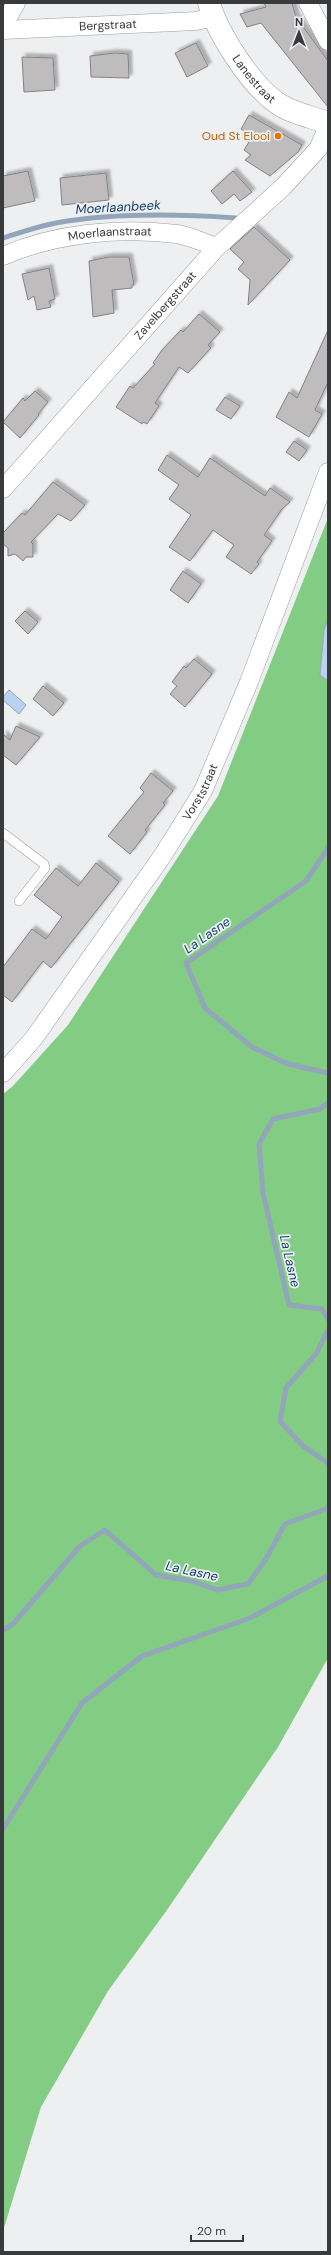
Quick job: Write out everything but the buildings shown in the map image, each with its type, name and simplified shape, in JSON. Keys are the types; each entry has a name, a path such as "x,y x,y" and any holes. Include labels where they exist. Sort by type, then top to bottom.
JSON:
{"street":[{"path":"3,26 16,3"},
{"path":"308,3 328,41"},
{"name":"Bergstraat","path":"3,30 196,21 211,10"},
{"name":"Lanestraat","path":"211,10 240,61 261,88 278,103 328,124"},
{"name":"Zavelbergstraat","path":"3,489 217,247 283,187 318,149 328,124"},
{"name":"Moerlaanstraat","path":"3,256 20,249 58,239 115,231 178,234 217,247"},
{"name":"Vorststraat","path":"3,1073 34,1038 163,855 203,791 249,682 328,472"}],"lane":[{"path":"3,833 44,864 45,868 19,901"}],"green space":[{"path":"328,518 328,1658 278,1747 167,1910 108,1991 41,2107 3,2231 3,1094 13,1086 68,1025 218,796"}],"water":[{"path":"328,619 328,681 320,675 324,630"},
{"path":"9,690 26,705 19,714 3,700 3,697"}],"waterway":[{"name":"Moerlaanbeek","path":"3,238 49,224 100,217 169,215 236,218"},
{"name":"La Lasne","path":"328,848 306,881 186,963 205,1008 252,1047 288,1064 328,1073"},
{"name":"La Lasne","path":"328,1103 320,1109 273,1119 259,1144 263,1193 289,1305 322,1309 328,1319"},
{"name":"La Lasne","path":"328,1330 316,1354 286,1388 280,1421 303,1446 328,1463"},
{"name":"La Lasne","path":"3,1630 13,1624 80,1546 105,1530 156,1575 192,1581 217,1590 248,1584 266,1559 285,1524 328,1508"},
{"path":"3,1829 82,1703 142,1656 250,1618 328,1576"}],"place":[{"name":"Oud St Elooi","path":"278,136"}]}
